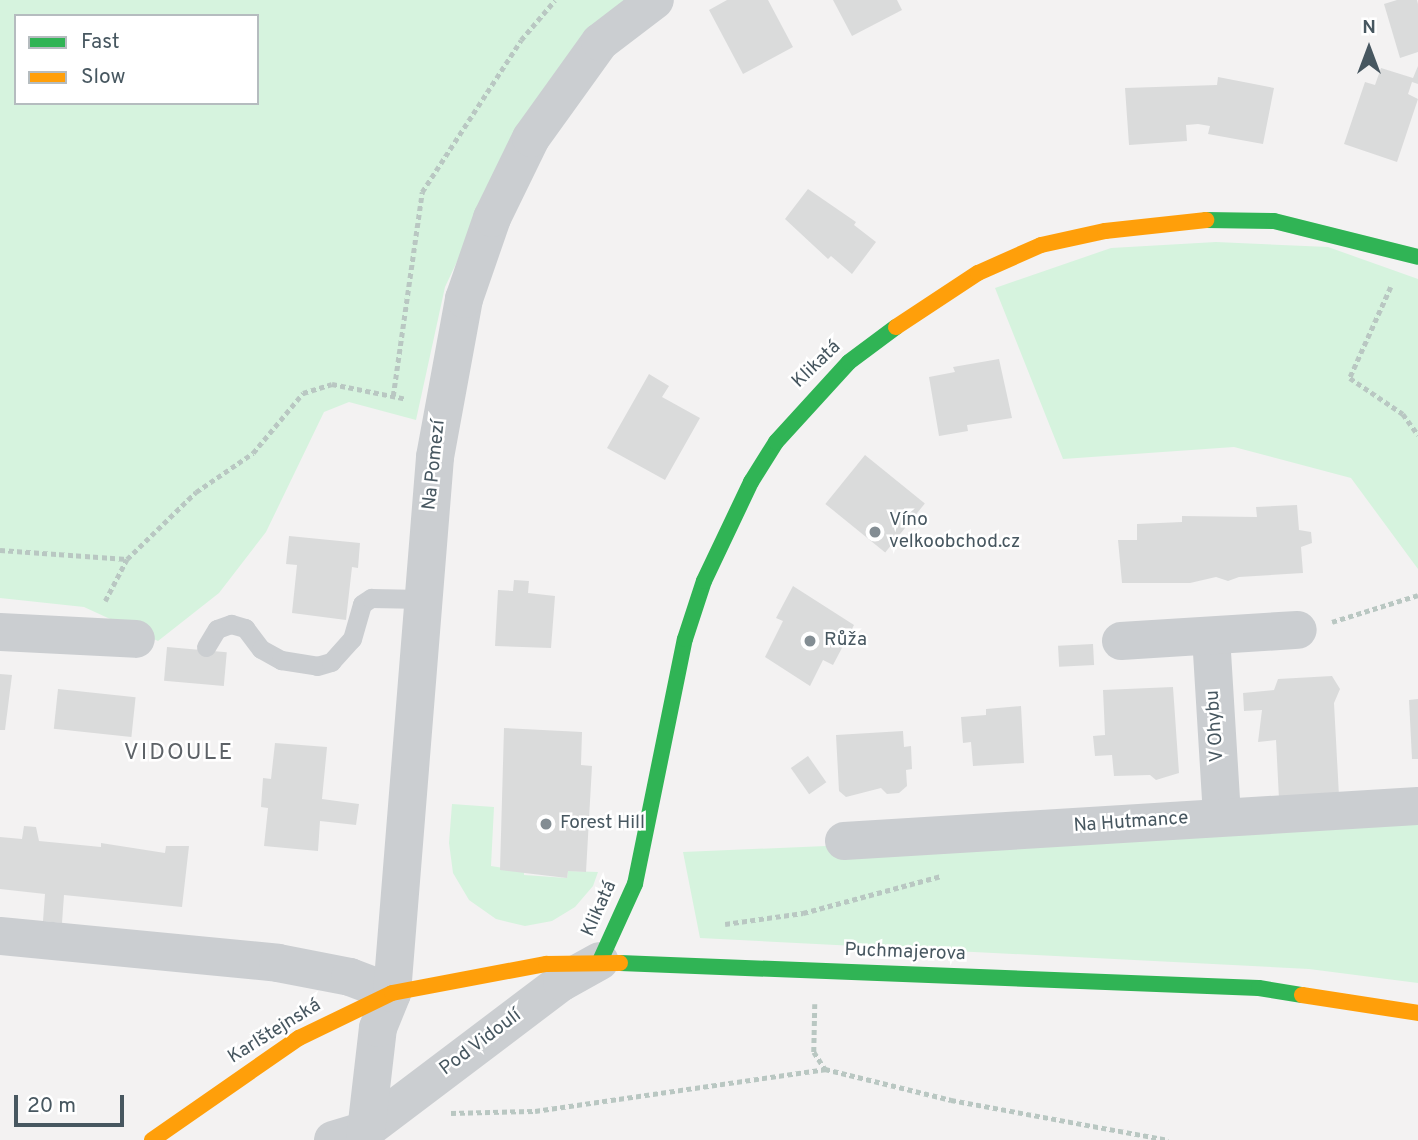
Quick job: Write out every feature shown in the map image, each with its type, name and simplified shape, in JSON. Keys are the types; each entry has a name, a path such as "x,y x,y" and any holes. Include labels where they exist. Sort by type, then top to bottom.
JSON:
{"street":[{"name":"Na Pomezí","path":"392,993 423,599 442,405 464,299 492,218 531,138 600,42 655,0"},
{"name":"Klikatá","path":"600,961 635,884 685,639 704,582 751,482 776,442 849,362 878,338 978,273 1041,245 1105,230 1212,219 1253,220 1328,231 1410,256"},
{"path":"1121,641 1298,630"},
{"path":"0,632 136,639"},
{"name":"V Ohybu","path":"1211,636 1222,817"},
{"name":"Na Hutmance","path":"845,841 1418,806"},
{"path":"0,936 278,963 350,977 392,993"},
{"name":"Puchmajerova","path":"392,993 494,969 600,961 1259,988 1418,1013"},
{"name":"Pod Vidoulí","path":"355,1137 562,982 600,961"},
{"name":"Pod Vidoulí","path":"355,1137 378,1028 392,993"},
{"name":"Karlštejnská","path":"158,1140 299,1038 392,993"}],"lane":[{"path":"205,647 217,629 231,624 245,628 261,649 281,660 317,666 331,662 352,639 362,604 371,598 423,599"}],"path":[{"path":"393,396 422,192 521,40 555,0"},
{"path":"1410,256 1350,378 1403,414 1418,435"},
{"path":"87,636 127,559 196,492 253,453 303,393 332,384 442,405"},
{"path":"0,550 127,559"},
{"path":"1355,616 1418,594"},
{"path":"722,925 803,913 953,870"},
{"path":"815,992 814,1052 825,1069"},
{"path":"443,1113 535,1111 825,1069 951,1100 1138,1137 1168,1140"}],"green space":[{"path":"0,0 628,0 523,122 445,287 416,420 349,402 324,412 266,532 219,593 158,641 84,607 0,598"},
{"path":"1216,242 1328,247 1418,279 1418,569 1351,478 1234,447 1063,459 995,288 1111,248"},
{"path":"452,804 494,807 491,866 524,871 524,875 567,878 568,871 598,872 593,886 575,907 552,921 525,926 496,919 469,900 453,873 449,843"},
{"path":"1418,821 1418,983 1309,969 700,938 683,852"}],"building":[{"path":"727,0 768,0 793,47 743,74 709,10"},
{"path":"833,0 897,0 902,10 852,36"},
{"path":"1397,0 1417,0 1418,4 1418,52 1400,58 1384,4"},
{"path":"1418,66 1418,84 1412,82 1408,94 1418,99 1397,162 1344,144 1365,82 1375,85 1381,68 1413,78"},
{"path":"1218,77 1274,88 1263,144 1208,134 1210,126 1198,124 1186,125 1187,141 1129,145 1125,88 1217,85"},
{"path":"808,189 856,222 854,225 876,242 852,274 831,256 828,259 785,219"},
{"path":"999,359 1012,418 967,425 968,431 939,436 929,377 955,372 953,367"},
{"path":"649,374 669,386 662,397 700,418 665,480 607,448"},
{"path":"865,455 925,503 885,552 825,504"},
{"path":"1297,505 1299,530 1311,532 1312,543 1301,547 1303,573 1239,577 1228,581 1216,577 1190,583 1122,583 1118,540 1137,540 1137,524 1182,522 1182,516 1257,517 1256,507"},
{"path":"289,536 360,543 358,568 352,567 346,620 292,613 297,565 286,564"},
{"path":"514,580 529,581 528,593 555,596 551,648 495,646 498,590 513,591"},
{"name":"Růža","path":"793,586 854,625 833,665 823,660 810,686 765,657 783,621 776,618"},
{"path":"1093,644 1094,665 1059,667 1058,646"},
{"path":"167,647 227,652 224,686 164,681"},
{"path":"0,674 12,675 5,730 0,730"},
{"path":"1332,676 1340,689 1334,703 1339,796 1279,799 1276,740 1258,742 1262,710 1244,711 1243,693 1274,690 1278,679"},
{"path":"1173,687 1179,773 1156,780 1150,775 1114,776 1112,755 1095,756 1093,736 1105,735 1103,690"},
{"path":"58,689 136,697 131,737 54,729"},
{"path":"1418,699 1418,759 1412,759 1409,700"},
{"path":"1021,706 1024,763 973,766 971,742 963,743 961,717 986,715 986,709"},
{"name":"Forest Hill","path":"504,728 582,732 581,765 592,766 586,872 568,871 567,878 500,870"},
{"path":"903,731 904,747 911,746 912,769 906,770 907,786 899,793 887,794 881,788 846,797 839,791 836,735"},
{"path":"275,743 327,747 322,799 359,804 356,825 320,821 318,851 264,846 268,808 261,807 263,778 271,779"},
{"path":"808,756 826,782 809,794 791,768"},
{"path":"24,826 36,827 39,841 101,847 101,843 165,853 166,846 189,846 182,907 64,895 62,923 43,921 45,894 0,889 0,837 22,839"}],"traffic: fast":[{"path":"1206,220 1274,221 1418,257"},
{"path":"600,961 635,884 685,639 704,581 751,482 776,442 849,362 896,327"},
{"path":"620,963 1259,988 1302,995"}],"traffic: slow":[{"path":"896,327 978,273 1041,245 1105,231 1206,220"},
{"path":"152,1140 299,1038 392,993 546,964 620,963"},
{"path":"1302,995 1418,1013"}],"place":[{"name":"Víno velkoobchod.cz","path":"875,532"},
{"name":"Růža","path":"810,641"},
{"name":"Forest Hill","path":"546,824"}],"district":[{"name":"VIDOULE","path":"179,754"}]}
